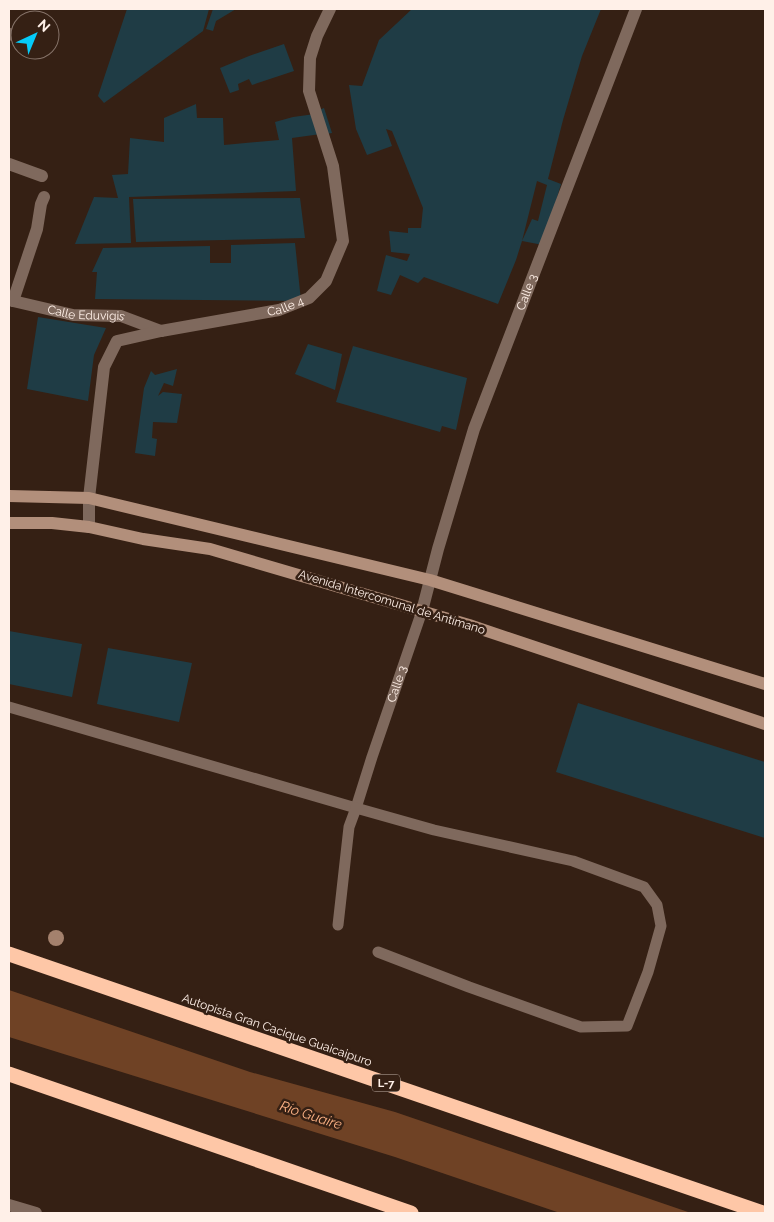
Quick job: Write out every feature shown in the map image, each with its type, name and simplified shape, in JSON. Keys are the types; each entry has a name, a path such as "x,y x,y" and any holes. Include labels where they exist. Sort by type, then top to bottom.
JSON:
{"highway":[{"name":"Autopista Gran Cacique Guaicaipuro","path":"9,954 763,1213"},
{"path":"9,1074 411,1213"}],"main road":[{"name":"Avenida Intercomunal de Antímano","path":"9,496 90,498 430,580 765,684"},
{"name":"Avenida Intercomunal de Antímano","path":"9,523 52,523 89,527 143,539 210,549 469,625 765,724"}],"street":[{"name":"Calle 4","path":"90,498 104,367 117,341 161,331 279,310 309,298 326,281 343,241 333,166 310,92 310,58 317,36 330,9"},
{"name":"Calle 3","path":"422,611 474,429 636,9"},
{"path":"9,164 42,176"},
{"path":"11,300 37,229 44,197"},
{"name":"Calle Eduvigis","path":"11,300 73,315 121,316 161,331"},
{"path":"89,527 90,498"},
{"path":"9,1205 36,1213"}],"lane":[{"name":"Calle 3","path":"338,925 349,827 422,611"},
{"path":"9,707 434,830 573,861 644,887 657,905 661,926 648,972 627,1026 581,1027 468,987 378,952"}],"water":[{"name":"Río Guaire","path":"9,990 250,1072 395,1112 691,1213 560,1213 395,1157 9,1037"}],"building":[{"path":"127,9 209,9 203,31 104,103 98,96"},
{"path":"213,9 236,9 216,21 213,31 206,29"},
{"path":"412,9 601,9 582,56 548,179 561,184 543,245 522,241 498,304 424,277 418,283 400,275 391,295 377,291 386,255 407,261 410,254 391,252 389,231 408,233 408,228 421,228 423,208 392,131 386,129 392,146 367,155 356,129 349,85 362,86 379,40","holes":["537,181 547,185 538,221 532,219 522,241"]},
{"path":"284,44 294,71 252,85 249,79 238,84 239,90 230,93 220,68"},
{"path":"196,104 197,118 223,118 224,145 279,140 275,122 315,114 321,134 292,138 296,191 129,197 131,243 75,244 94,197 118,198 112,175 128,174 130,138 164,142 164,118"},
{"path":"324,108 332,133 326,134 319,110"},
{"path":"300,198 305,238 136,242 133,199"},
{"path":"295,243 301,301 95,299 97,272 92,272 103,248 210,246 210,263 231,263 231,245"},
{"path":"38,317 106,328 94,355 88,401 27,389"},
{"path":"308,344 342,354 335,390 295,374"},
{"path":"353,346 467,378 456,430 442,426 440,432 336,402"},
{"path":"177,369 173,386 164,383 158,396 163,392 182,394 177,423 153,422 152,438 157,439 155,456 135,453 144,388 151,371 155,375"},
{"path":"9,631 82,644 72,697 9,684"},
{"path":"108,648 192,663 179,722 97,704"},
{"path":"578,703 765,762 765,838 556,772"}]}
